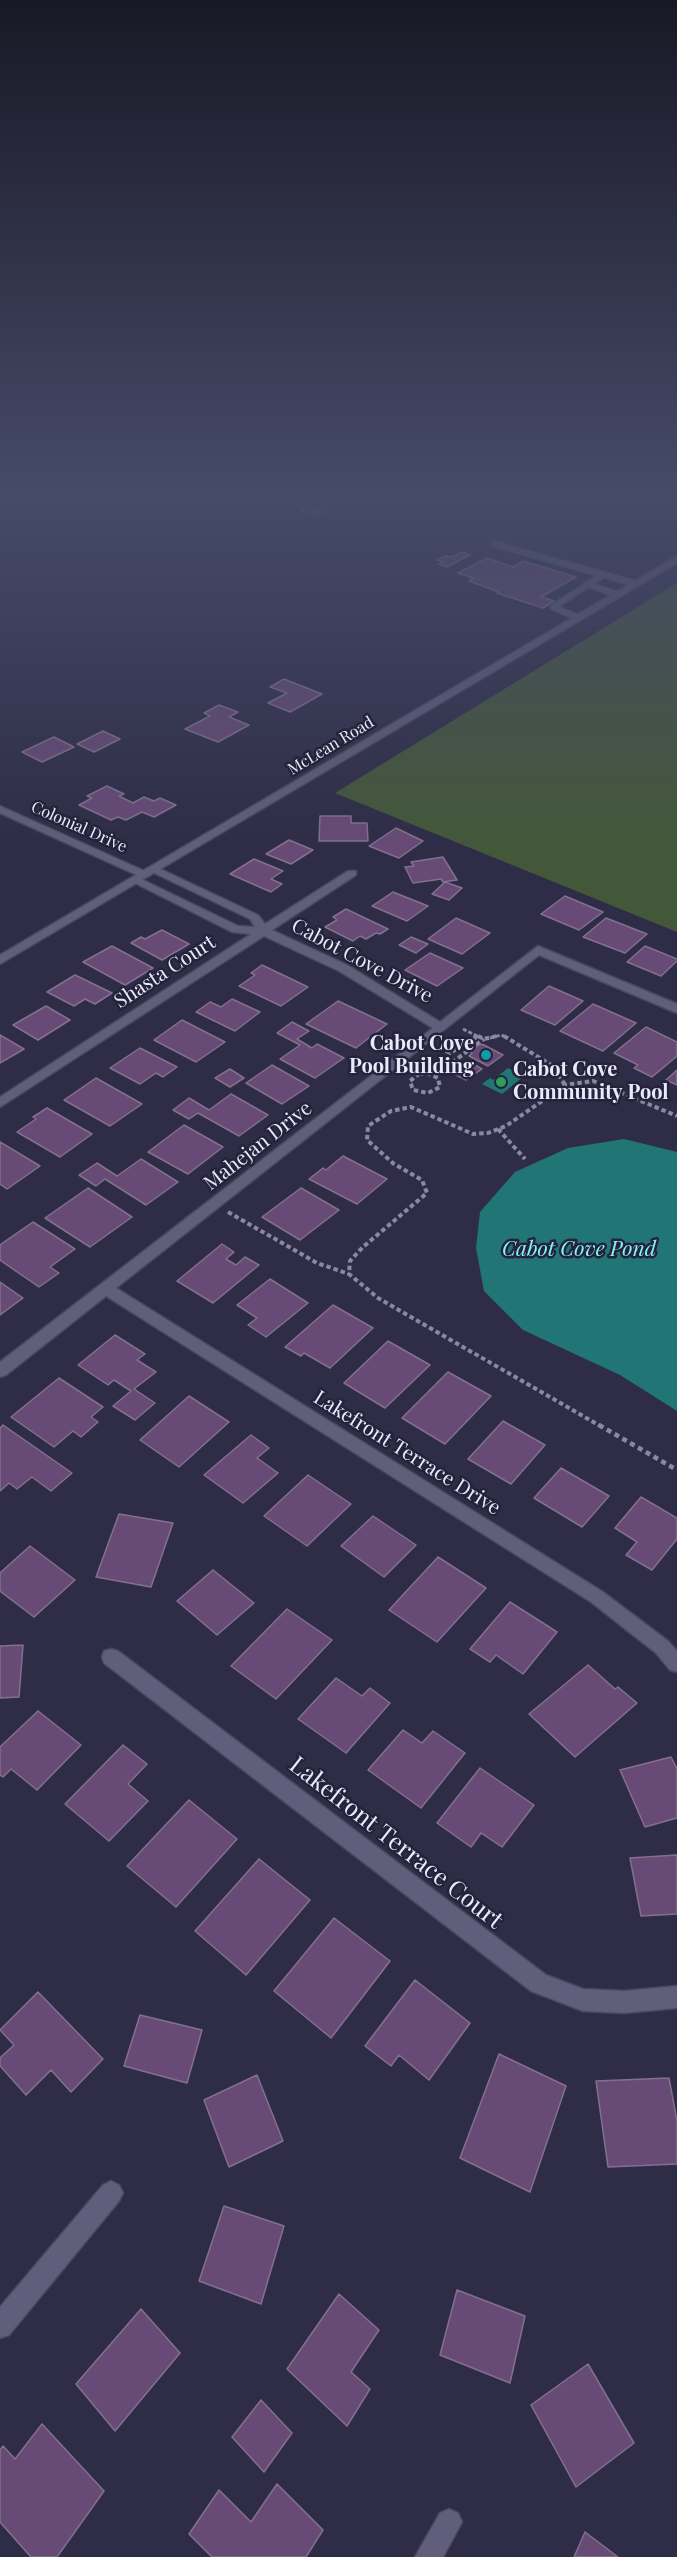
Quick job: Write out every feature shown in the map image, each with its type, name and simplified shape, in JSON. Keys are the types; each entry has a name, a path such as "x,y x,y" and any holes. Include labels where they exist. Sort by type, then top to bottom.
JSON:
{"street":[{"name":"McLean Road","path":"0,960 582,613"},
{"name":"Colonial Drive","path":"0,809 145,875"},
{"name":"Shasta Court","path":"0,1104 352,873"},
{"name":"Cabot Cove Drive","path":"145,875 236,929 264,932 343,968 441,1028"},
{"name":"Cabot Cove Drive","path":"145,875 254,917 264,932"},
{"name":"Mahejan Drive","path":"0,1371 538,950 677,1009"},
{"name":"Lakefront Terrace Drive","path":"106,1288 597,1597 653,1640 677,1664"},
{"name":"Lakefront Terrace Court","path":"111,1657 539,1983 583,2000 624,2002 677,1997"},
{"path":"0,2326 111,2193"},
{"path":"428,2557 449,2522"}],"lane":[{"path":"567,613 576,617"}],"path":[{"path":"463,1029 484,1040"},
{"path":"434,1076 441,1084 433,1092 417,1092 409,1084 411,1078 419,1074 434,1076 484,1040 501,1035 512,1038 527,1052 553,1066 565,1085"},
{"path":"446,1051 450,1053 478,1036"},
{"path":"349,1274 350,1261 363,1246 427,1193 422,1180 394,1164 367,1140 368,1126 391,1111 411,1107 473,1134 488,1133 498,1129 565,1085 593,1081 677,1116"},
{"path":"498,1129 525,1159"},
{"path":"228,1212 317,1263 349,1274 378,1298 677,1470"}],"shaded area":[{"path":"628,613 677,613 677,932 335,793"}],"water":[{"name":"Cabot Cove Community Pool","path":"508,1068 524,1076 502,1094 482,1084 490,1078 493,1080"},
{"name":"Cabot Cove Pond","path":"624,1139 677,1152 677,1411 620,1375 523,1330 484,1291 476,1248 480,1212 515,1172 568,1148"}],"building":[{"path":"284,679 322,694 290,712 268,703 287,693 270,687"},
{"path":"219,705 238,712 229,717 249,725 218,742 185,729 210,716 204,713"},
{"path":"103,731 120,739 94,752 77,744"},
{"path":"54,737 74,747 42,762 22,752"},
{"path":"107,786 124,794 119,796 133,803 144,797 154,801 160,798 176,805 154,817 142,812 126,820 118,817 111,820 79,805 92,798 87,796"},
{"path":"320,816 351,816 351,823 367,823 368,841 319,841"},
{"path":"396,828 423,841 399,858 369,846"},
{"path":"289,840 313,850 291,864 266,854"},
{"path":"443,857 457,880 443,882 441,879 413,883 405,867 414,866 411,862"},
{"path":"254,859 283,871 271,879 282,884 271,892 230,874"},
{"path":"445,882 462,888 449,900 432,894"},
{"path":"393,892 428,906 407,921 372,906"},
{"path":"565,896 603,912 579,930 541,914"},
{"path":"346,909 388,929 366,939 360,936 353,941 325,927 337,920 333,917"},
{"path":"456,918 490,933 462,954 428,939"},
{"path":"606,918 647,934 625,953 583,937"},
{"path":"162,930 189,944 162,960 131,943 141,937 145,939"},
{"path":"411,937 428,944 416,953 399,945"},
{"path":"112,946 153,968 125,985 83,962"},
{"path":"645,946 677,959 677,961 661,976 627,962"},
{"path":"430,953 463,968 437,986 405,970"},
{"path":"262,965 308,987 281,1006 239,986 255,975 251,973"},
{"path":"75,975 112,993 95,1004 85,999 74,1006 47,992"},
{"path":"549,986 583,1001 555,1025 521,1010"},
{"path":"232,999 260,1012 235,1031 196,1012 210,1002 221,1007"},
{"path":"338,1001 387,1024 356,1048 306,1024"},
{"path":"593,1004 636,1023 603,1051 560,1031"},
{"path":"46,1006 70,1020 38,1040 13,1025"},
{"path":"182,1020 225,1042 196,1062 154,1040"},
{"path":"292,1022 309,1031 297,1039 312,1048 317,1044 344,1058 315,1078 280,1059 300,1045 277,1033"},
{"path":"646,1027 677,1042 677,1056 652,1077 634,1068 638,1065 614,1053"},
{"path":"0,1035 24,1049 0,1063"},
{"name":"Cabot Cove Pool Building","path":"479,1044 503,1055 488,1066 469,1056"},
{"path":"140,1048 177,1067 163,1077 156,1073 140,1084 110,1068"},
{"path":"468,1061 482,1069 466,1080 452,1073"},
{"path":"272,1065 309,1086 282,1104 246,1083"},
{"path":"230,1069 244,1078 230,1087 215,1078"},
{"path":"677,1070 677,1085 666,1080"},
{"path":"96,1078 142,1104 110,1126 64,1100"},
{"path":"231,1094 268,1115 239,1136 198,1113 189,1119 173,1110 189,1098 209,1110"},
{"path":"47,1108 92,1134 60,1157 17,1132"},
{"path":"184,1125 223,1147 188,1174 148,1152"},
{"path":"0,1142 40,1166 7,1189 0,1184"},
{"path":"343,1156 387,1179 357,1204 309,1179 323,1168 326,1170"},
{"path":"141,1159 178,1182 146,1205 105,1179 96,1186 79,1175 97,1163 117,1176"},
{"path":"88,1188 132,1217 90,1247 45,1218"},
{"path":"301,1188 339,1210 300,1240 262,1217"},
{"path":"33,1222 75,1249 50,1267 59,1273 39,1287 0,1260 0,1245"},
{"path":"222,1244 234,1252 226,1259 236,1265 245,1257 259,1265 213,1303 177,1281"},
{"path":"270,1279 308,1303 266,1337 248,1325 257,1318 237,1305"},
{"path":"0,1282 23,1298 0,1315"},
{"path":"333,1305 373,1328 330,1368 304,1353 301,1356 285,1347"},
{"path":"115,1335 145,1354 137,1360 156,1372 134,1389 155,1403 135,1420 113,1406 131,1391 114,1380 108,1385 78,1365"},
{"path":"388,1341 430,1365 385,1408 344,1383"},
{"path":"448,1372 491,1396 445,1444 402,1418"},
{"path":"59,1378 103,1407 91,1417 98,1422 81,1437 73,1431 54,1447 11,1417"},
{"path":"189,1396 229,1422 179,1467 140,1440"},
{"path":"503,1421 545,1445 511,1484 468,1459"},
{"path":"3,1425 72,1473 51,1491 32,1477 17,1489 9,1483 0,1491 0,1428"},
{"path":"251,1435 269,1448 257,1458 278,1473 243,1503 204,1475"},
{"path":"561,1468 609,1496 582,1527 534,1498"},
{"path":"308,1475 351,1504 307,1546 264,1516"},
{"path":"641,1497 677,1518 677,1539 652,1570 626,1555 637,1542 615,1528"},
{"path":"119,1514 173,1523 151,1587 96,1577"},
{"path":"373,1516 416,1545 384,1577 341,1546"},
{"path":"30,1546 75,1580 34,1617 0,1591 0,1573"},
{"path":"438,1557 486,1588 437,1642 389,1610"},
{"path":"213,1570 254,1603 217,1635 177,1601"},
{"path":"510,1602 557,1632 523,1674 496,1655 490,1662 470,1649"},
{"path":"287,1609 332,1640 276,1699 231,1666"},
{"path":"23,1645 19,1697 0,1698 0,1646"},
{"path":"588,1665 615,1689 618,1687 637,1703 575,1757 529,1714"},
{"path":"336,1678 362,1696 370,1688 390,1703 346,1753 298,1719"},
{"path":"38,1711 81,1745 37,1790 11,1769 3,1777 0,1775 0,1747"},
{"path":"403,1730 422,1743 433,1731 465,1753 421,1808 368,1770"},
{"path":"123,1745 147,1764 128,1784 148,1801 109,1841 65,1804"},
{"path":"671,1757 677,1769 677,1818 645,1827 620,1770"},
{"path":"480,1768 534,1805 502,1847 481,1833 471,1847 437,1823"},
{"path":"189,1800 237,1839 176,1907 127,1866"},
{"path":"677,1855 677,1914 641,1916 630,1858"},
{"path":"259,1859 310,1900 246,1975 195,1931"},
{"path":"334,1918 390,1961 331,2038 274,1991"},
{"path":"415,1980 470,2023 429,2080 399,2055 391,2066 365,2046"},
{"path":"38,1992 103,2059 71,2092 51,2070 26,2095 0,2066 0,2058 14,2045 0,2030"},
{"path":"140,2015 202,2030 187,2083 124,2066"},
{"path":"499,2054 566,2086 530,2192 460,2158"},
{"path":"257,2075 283,2141 229,2167 204,2100"},
{"path":"669,2078 677,2121 677,2164 608,2167 596,2081"},
{"path":"224,2206 284,2226 261,2304 199,2281"},
{"path":"457,2290 525,2316 510,2383 440,2355"},
{"path":"339,2294 379,2330 351,2372 370,2389 347,2426 287,2369"},
{"path":"141,2309 180,2353 115,2431 76,2384"},
{"path":"588,2364 634,2443 576,2487 531,2405"},
{"path":"261,2400 292,2433 264,2472 232,2437"},
{"path":"42,2424 104,2491 57,2557 31,2557 0,2522 0,2450 3,2446 15,2459"},
{"path":"277,2484 323,2530 306,2557 212,2557 189,2534 219,2490 251,2522"},
{"path":"585,2532 618,2557 574,2557"}],"place":[{"name":"Cabot Cove Pool Building","path":"486,1055"},
{"name":"Cabot Cove Community Pool","path":"501,1082"}]}
